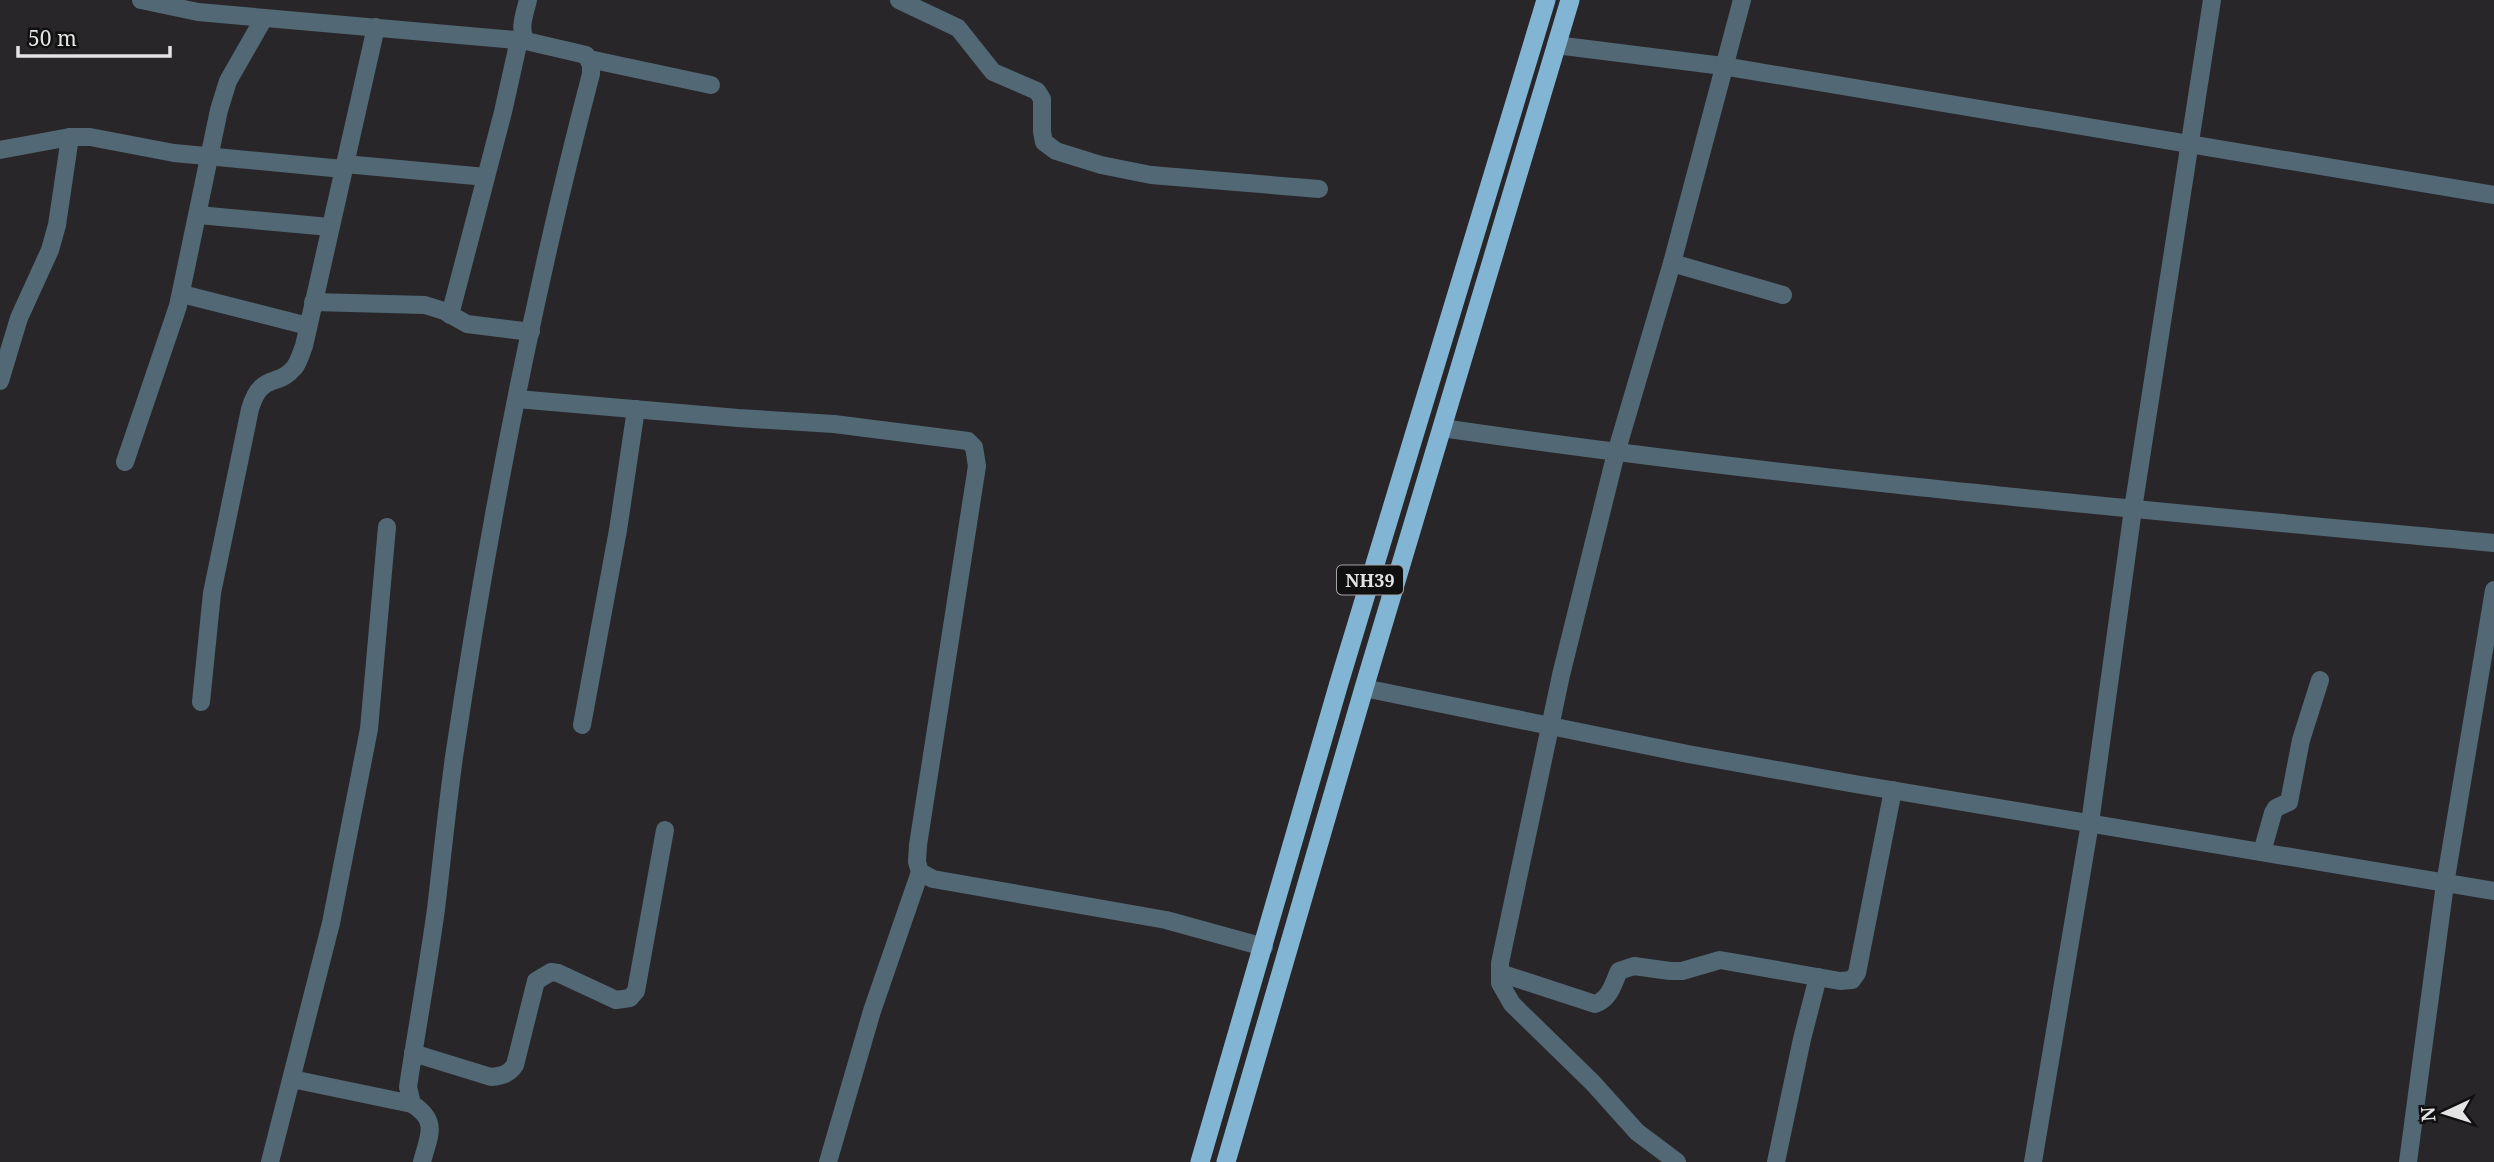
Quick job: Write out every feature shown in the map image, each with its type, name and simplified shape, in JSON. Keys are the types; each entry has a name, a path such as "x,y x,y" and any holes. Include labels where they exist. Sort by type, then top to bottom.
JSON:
{"highway":[{"name":"NH39","path":"1200,1162 1355,631 1546,0"},
{"name":"NH39","path":"1226,1162 1364,688 1570,0"}],"street":[{"path":"141,0 198,12 523,41 575,51 589,59 711,85"},
{"path":"450,315 523,41 522,26 528,0"},
{"path":"899,0 958,28 993,72 1037,91 1042,99 1044,142 1056,151 1101,165 1152,175 1319,189"},
{"path":"1677,1162 1637,1132 1593,1083 1512,1004 1500,983 1500,964 1561,675 1616,453 1672,262 1742,0"},
{"path":"2033,1162 2090,823 2133,509 2212,0"},
{"path":"125,462 182,293 219,110 228,81 264,18"},
{"path":"201,702 212,593 254,394 267,382 295,367 304,346 376,27"},
{"path":"1556,45 1723,66 2494,195"},
{"path":"412,1104 408,1087 435,911 454,758 489,542 564,175 590,74 589,59"},
{"path":"0,150 70,137 90,137 174,153 486,177"},
{"path":"0,381 19,318 50,250 57,225 70,137"},
{"path":"198,215 330,227"},
{"path":"1672,262 1783,295"},
{"path":"182,293 308,326"},
{"path":"313,302 425,305 467,324 531,332"},
{"path":"517,399 834,424 958,438 968,441 974,447 977,466 918,845 917,862 920,872 873,1012 828,1162"},
{"path":"582,725 618,530 636,409"},
{"path":"1442,428 1616,453 2133,509 2494,543"},
{"path":"270,1162 331,923 369,729 387,527"},
{"path":"2408,1162 2445,884 2494,590"},
{"path":"2262,852 2273,813 2290,802 2301,740 2320,680"},
{"path":"1364,688 1688,754 2494,891"},
{"path":"1500,973 1595,1003 1608,996 1619,971 1634,966 1670,971 1720,960 1846,981 1855,977 1893,790"},
{"path":"413,1053 491,1077 510,1072 515,1065 536,981 551,972 616,1000 630,998 636,991 666,830"},
{"path":"920,872 933,879 1166,920 1264,947"},
{"path":"1776,1162 1818,977"},
{"path":"292,1079 412,1104 426,1113 429,1119 429,1133 422,1162"}]}
